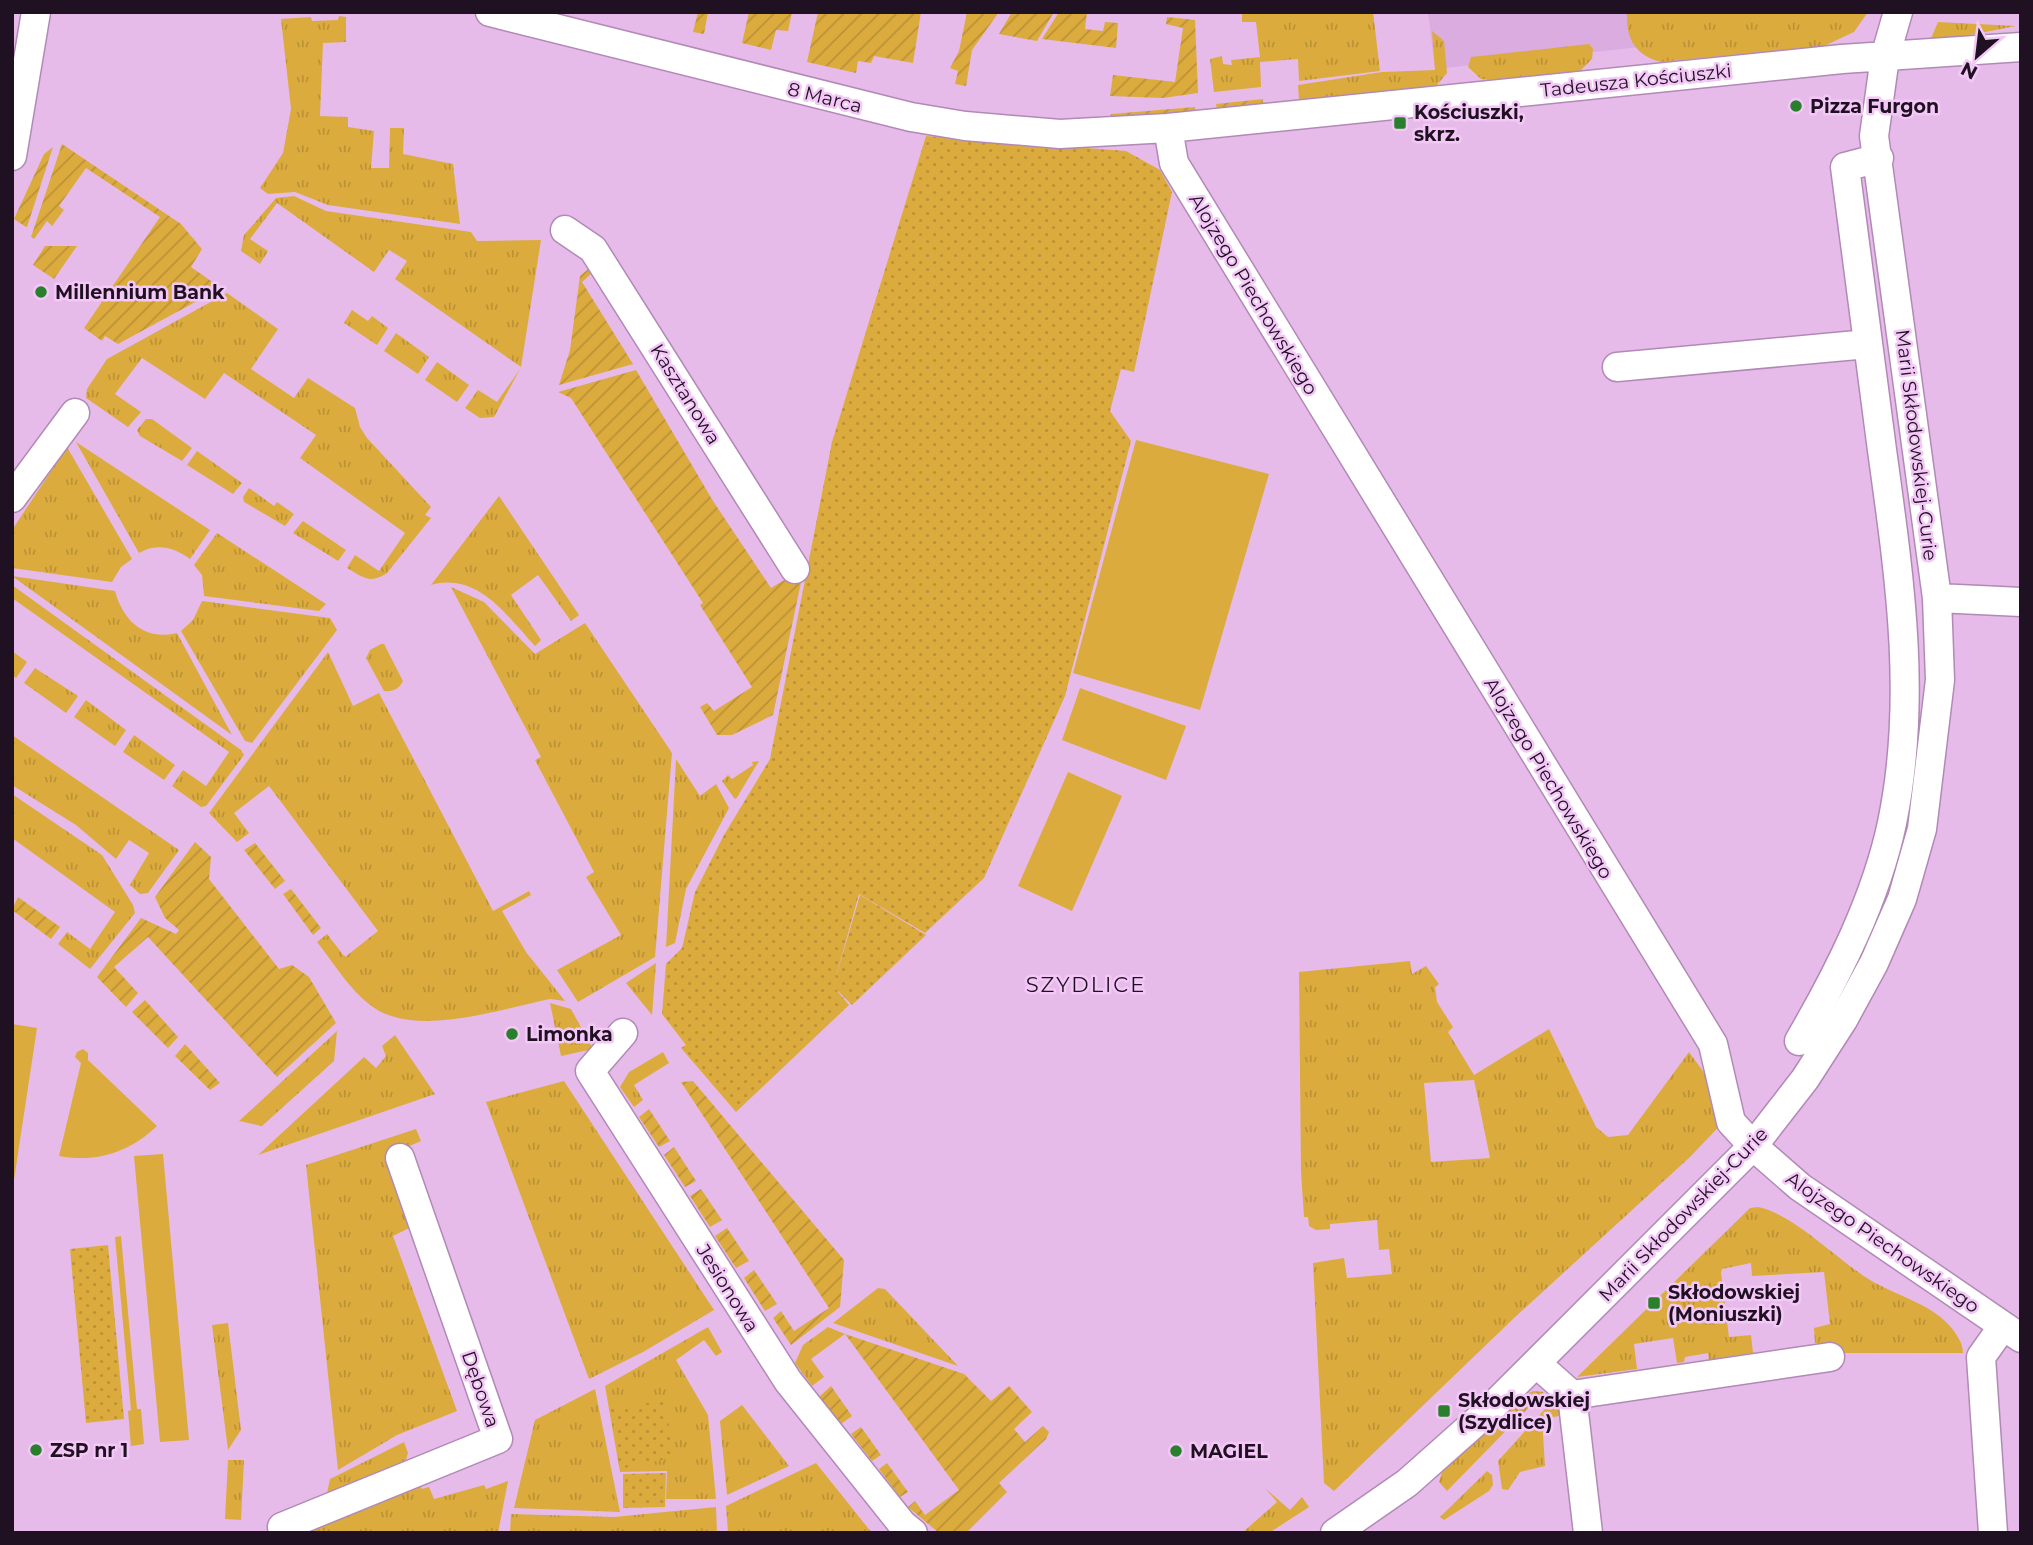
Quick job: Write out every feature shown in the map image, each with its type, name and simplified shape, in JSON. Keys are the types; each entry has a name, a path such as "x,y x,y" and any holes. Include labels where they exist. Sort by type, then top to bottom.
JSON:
{"street":[{"path":"12,156 36,12"},
{"name":"8 Marca","path":"490,12 848,104 911,117 965,126 1060,134 1168,128"},
{"name":"Marii Skłodowskiej-Curie","path":"1335,1533 1407,1483 1487,1412 1753,1146 1805,1079 1837,1030 1889,932 1922,829 1940,680 1937,598 1874,122 1885,57 1898,12"},
{"name":"Tadeusza Kościuszki","path":"1168,128 1829,60 2021,47"},
{"name":"Alojzego Piechowskiego","path":"1168,128 1174,163 1713,1044 1731,1122 1753,1146 1800,1187 2012,1332"},
{"name":"Marii Skłodowskiej-Curie","path":"1799,1041 1833,979 1869,894 1891,825 1905,730 1905,656 1898,568 1845,167 1879,158"},
{"name":"Kasztanowa","path":"565,230 593,249 795,569"},
{"name":"Marii Skłodowskiej-Curie","path":"1618,367 1868,344"},
{"path":"12,498 75,412"},
{"path":"1937,598 2021,602"},
{"path":"1905,730 1935,733"},
{"name":"Jesionowa","path":"622,1033 590,1072 788,1381 902,1524 913,1533"},
{"name":"Dębowa","path":"282,1527 498,1439 400,1158"},
{"path":"1993,1533 1981,1357 2012,1332"},
{"path":"1572,1395 1830,1357"},
{"path":"1535,1363 1572,1395 1588,1533"}],"shaded area":[{"path":"1428,12 1654,12 1649,46 1435,69"}],"green space":[{"path":"698,12 708,12 704,34 693,32"},
{"path":"749,12 792,12 788,31 776,30 771,50 742,43"},
{"path":"818,12 921,12 913,63 874,56 871,63 858,61 856,73 807,62"},
{"path":"967,12 999,12 972,50 966,86 955,84 958,71 950,68 959,51"},
{"path":"1012,12 1054,12 1037,41 999,34"},
{"path":"1059,12 1087,12 1085,29 1103,31 1105,22 1118,23 1116,48 1042,39"},
{"path":"1242,12 1373,12 1380,71 1299,81 1298,59 1260,62 1261,87 1214,92 1210,59 1222,56 1223,64 1232,65 1231,60 1260,57 1256,22 1242,22"},
{"path":"1627,12 1868,12 1854,32 1824,46 1661,62 1645,55 1634,44 1628,30"},
{"path":"339,16 346,17 346,42 323,43 320,116 348,117 348,127 374,131 371,168 389,168 390,128 404,128 403,154 453,164 460,224 328,205 295,192 268,194 260,188 283,153 291,109 281,19 311,17 312,21 338,20"},
{"path":"1167,17 1195,20 1198,93 1163,98 1110,96 1113,75 1175,82 1183,28 1166,24"},
{"path":"1938,22 2016,26 1929,43"},
{"path":"1432,31 1444,41 1447,73 1436,86 1299,100 1298,85 1382,72 1435,70"},
{"path":"1589,44 1593,49 1592,59 1580,71 1490,80 1481,79 1468,67 1471,57"},
{"path":"1263,99 1263,104 1217,109 1216,104"},
{"path":"1195,107 1195,111 1110,118 1111,114"},
{"path":"926,136 1126,151 1160,170 1172,192 1134,372 1121,369 1110,411 1131,441 1065,696 984,878 925,933 859,894 833,987 860,895 926,935 852,1005 834,987 849,1005 736,1112 681,1048 686,1045 662,1014 666,964 682,948 695,892 724,835 770,759 832,442"},
{"path":"62,144 181,224 202,249 191,267 221,288 118,344 105,336 102,341 84,328 160,217 86,168 59,206 64,210 52,226 47,221 34,239 31,237"},
{"path":"53,147 26,227 14,219 44,154"},
{"path":"294,196 326,211 471,232 477,241 541,240 521,367 395,279 407,261 389,250 374,272 277,203 250,239 268,251 260,264 241,251 244,235 276,198"},
{"path":"45,246 77,246 54,279 33,265"},
{"path":"594,264 591,274 582,282 633,364 559,385 570,350 580,276"},
{"path":"227,293 278,329 251,369 294,398 308,378 355,408 360,427 367,438 431,507 425,515 431,518 387,573 371,579 347,568 355,555 379,571 405,533 300,458 316,435 224,373 205,399 142,358 115,394 141,412 128,427 86,398 87,389 107,359"},
{"path":"352,310 368,321 372,316 388,328 377,345 344,323"},
{"path":"396,333 429,357 418,374 384,351"},
{"path":"437,362 469,385 457,402 425,380"},
{"path":"520,369 494,417 480,418 465,408 478,390 497,402"},
{"path":"636,370 713,501 771,588 804,568 773,715 732,735 717,735 700,707 707,703 714,711 752,687 700,605 703,603 571,398 558,392"},
{"path":"146,419 152,419 192,448 182,461 140,436 137,430"},
{"path":"1136,440 1269,474 1200,710 1073,673"},
{"path":"76,442 210,530 190,559 159,547 139,553"},
{"path":"67,447 132,559 121,567 112,582 12,568 12,530"},
{"path":"197,451 242,483 233,494 187,465"},
{"path":"249,488 274,506 277,502 294,514 285,526 244,502 243,497"},
{"path":"499,496 579,615 571,621 538,575 511,595 541,640 535,646 502,610 477,590 448,583 431,585"},
{"path":"303,521 346,550 338,561 293,533"},
{"path":"217,533 326,604 319,611 204,596 202,575 194,565"},
{"path":"12,576 115,591 124,611 137,626 155,634 177,633 232,735"},
{"path":"12,585 241,750 244,755 206,806 201,807 172,786 183,770 206,786 229,752 12,598"},
{"path":"451,587 484,602 535,654 585,623 672,753 655,957 578,1002 557,970 621,935 586,877 594,872 535,760 541,757"},
{"path":"202,601 330,618 337,630 252,743 245,741 181,631 193,620"},
{"path":"384,644 403,681 393,690 384,691 366,658 370,650"},
{"path":"12,651 27,662 16,678 12,675"},
{"path":"328,652 353,706 379,693 493,911 529,891 531,895 502,911 526,952 565,1001 550,999 484,1014 435,1021 391,1016 373,1007 350,985 317,942 327,934 345,957 378,931 269,786 234,813 249,833 237,842 209,813"},
{"path":"35,668 78,696 66,713 24,683"},
{"path":"1080,688 1186,726 1166,780 1062,740"},
{"path":"86,700 126,730 115,746 74,717"},
{"path":"12,735 179,850 148,893 140,894 130,885 149,853 129,840 116,859 76,825 12,785"},
{"path":"134,735 175,765 164,780 123,752"},
{"path":"676,759 700,796 716,784 729,808 686,889 675,943 666,947"},
{"path":"759,761 736,799 734,798 722,781 728,775 732,779 753,765 752,762"},
{"path":"1068,772 1122,796 1072,911 1018,886"},
{"path":"12,794 102,855 133,905 135,913 90,969 58,944 67,932 90,949 115,912 12,838"},
{"path":"195,842 211,857 209,879 279,969 292,965 309,977 336,1023 277,1077 148,937 114,967 138,993 126,1007 97,977 141,918 176,934 179,930 165,918 155,897"},
{"path":"255,843 285,881 275,889 244,850"},
{"path":"291,889 321,928 313,935 283,894"},
{"path":"18,897 60,927 51,939 12,910"},
{"path":"1410,961 1412,974 1426,966 1439,984 1435,987 1437,1002 1453,1027 1448,1032 1474,1075 1549,1029 1596,1127 1608,1137 1628,1135 1689,1052 1733,1112 1690,1157 1513,1319 1334,1491 1324,1483 1313,1263 1344,1258 1347,1278 1392,1274 1389,1249 1379,1250 1377,1220 1330,1224 1330,1229 1316,1230 1309,1226 1308,1217 1304,1217 1299,972","holes":["1474,1080 1490,1158 1431,1162 1424,1083"]},
{"path":"656,963 652,1015 626,983"},
{"path":"145,1000 178,1037 168,1048 132,1012"},
{"path":"550,1003 571,1009 593,1049 561,1056"},
{"path":"12,1024 37,1028 12,1193"},
{"path":"337,1031 334,1061 262,1126 239,1121"},
{"path":"395,1035 435,1094 258,1155 364,1057 376,1068 386,1056 382,1046"},
{"path":"185,1044 220,1083 210,1090 175,1056"},
{"path":"83,1049 88,1053 88,1060 157,1126 136,1143 112,1153 87,1158 59,1156 81,1063 75,1057 77,1052"},
{"path":"663,1052 669,1063 634,1085 643,1100 634,1107 620,1087 629,1072"},
{"path":"564,1081 714,1310 643,1352 589,1379 486,1102"},
{"path":"693,1081 844,1260 840,1307 791,1345 773,1318 781,1311 794,1331 829,1308 681,1082"},
{"path":"649,1109 670,1141 659,1147 639,1117"},
{"path":"416,1129 421,1141 386,1156 409,1228 393,1236 457,1411 397,1435 338,1470 306,1165"},
{"path":"674,1147 696,1181 685,1187 664,1155"},
{"path":"163,1154 189,1440 160,1442 134,1156"},
{"path":"701,1189 722,1220 710,1227 690,1196"},
{"path":"1758,1207 1785,1218 1870,1280 1941,1317 1954,1331 1963,1353 1840,1353 1832,1344 1815,1343 1814,1328 1830,1324 1824,1272 1752,1276 1751,1263 1722,1269 1721,1273 1729,1337 1751,1335 1753,1353 1709,1360 1708,1353 1685,1357 1684,1362 1677,1363 1673,1338 1634,1344 1637,1369 1577,1377 1750,1208"},
{"path":"727,1228 749,1261 736,1268 715,1236"},
{"path":"121,1236 137,1409 141,1409 144,1444 131,1446 128,1411 131,1410 115,1237"},
{"path":"108,1245 124,1419 86,1423 70,1249"},
{"path":"754,1270 777,1304 765,1311 744,1278"},
{"path":"878,1288 885,1289 958,1366 833,1323"},
{"path":"228,1323 241,1430 228,1450 212,1325"},
{"path":"708,1327 722,1352 716,1356 704,1340 676,1360 708,1415 716,1499 666,1499 667,1471 620,1472 605,1386"},
{"path":"828,1327 845,1334 811,1359 824,1377 812,1386 795,1363 803,1345"},
{"path":"845,1334 964,1374 991,1401 1009,1386 1032,1412 1014,1429 1025,1442 1043,1426 1049,1432 1046,1439 999,1483 1007,1492 966,1533 939,1533 908,1507 915,1501 925,1515 959,1490"},
{"path":"831,1386 852,1416 841,1424 819,1397"},
{"path":"595,1389 620,1512 514,1508 535,1420"},
{"path":"1533,1391 1544,1392 1447,1491 1439,1482 1442,1472 1523,1396"},
{"path":"1556,1397 1561,1408 1559,1416 1542,1419 1545,1466 1520,1472 1508,1490 1502,1489 1498,1461"},
{"path":"664,1400 675,1457 620,1469 610,1409"},
{"path":"742,1405 789,1466 727,1495 720,1421"},
{"path":"861,1427 881,1455 872,1461 851,1434"},
{"path":"404,1442 408,1453 406,1460 327,1493 330,1479"},
{"path":"228,1460 244,1460 241,1520 225,1519"},
{"path":"816,1463 872,1533 728,1533 726,1506"},
{"path":"887,1463 908,1492 900,1497 879,1469"},
{"path":"1487,1471 1492,1475 1493,1485 1489,1491 1444,1520 1440,1517"},
{"path":"666,1473 665,1507 623,1508 623,1474"},
{"path":"508,1481 498,1533 307,1533 316,1525 420,1485 422,1489 429,1487 434,1499 484,1485 486,1489"},
{"path":"1265,1488 1290,1510 1302,1497 1309,1507 1269,1533 1242,1533 1277,1502"},
{"path":"716,1507 717,1533 510,1533 511,1514 614,1517"}],"place":[{"name":"Pizza Furgon","path":"1796,106"},
{"name":"Kościuszki, skrz.","path":"1400,123"},
{"name":"Millennium Bank","path":"41,292"},
{"name":"Limonka","path":"512,1034"},
{"name":"Skłodowskiej (Moniuszki)","path":"1654,1303"},
{"name":"Skłodowskiej (Szydlice)","path":"1444,1411"},
{"name":"ZSP nr 1","path":"36,1450"},
{"name":"MAGIEL","path":"1176,1451"}],"district":[{"name":"SZYDLICE","path":"1086,985"}]}
